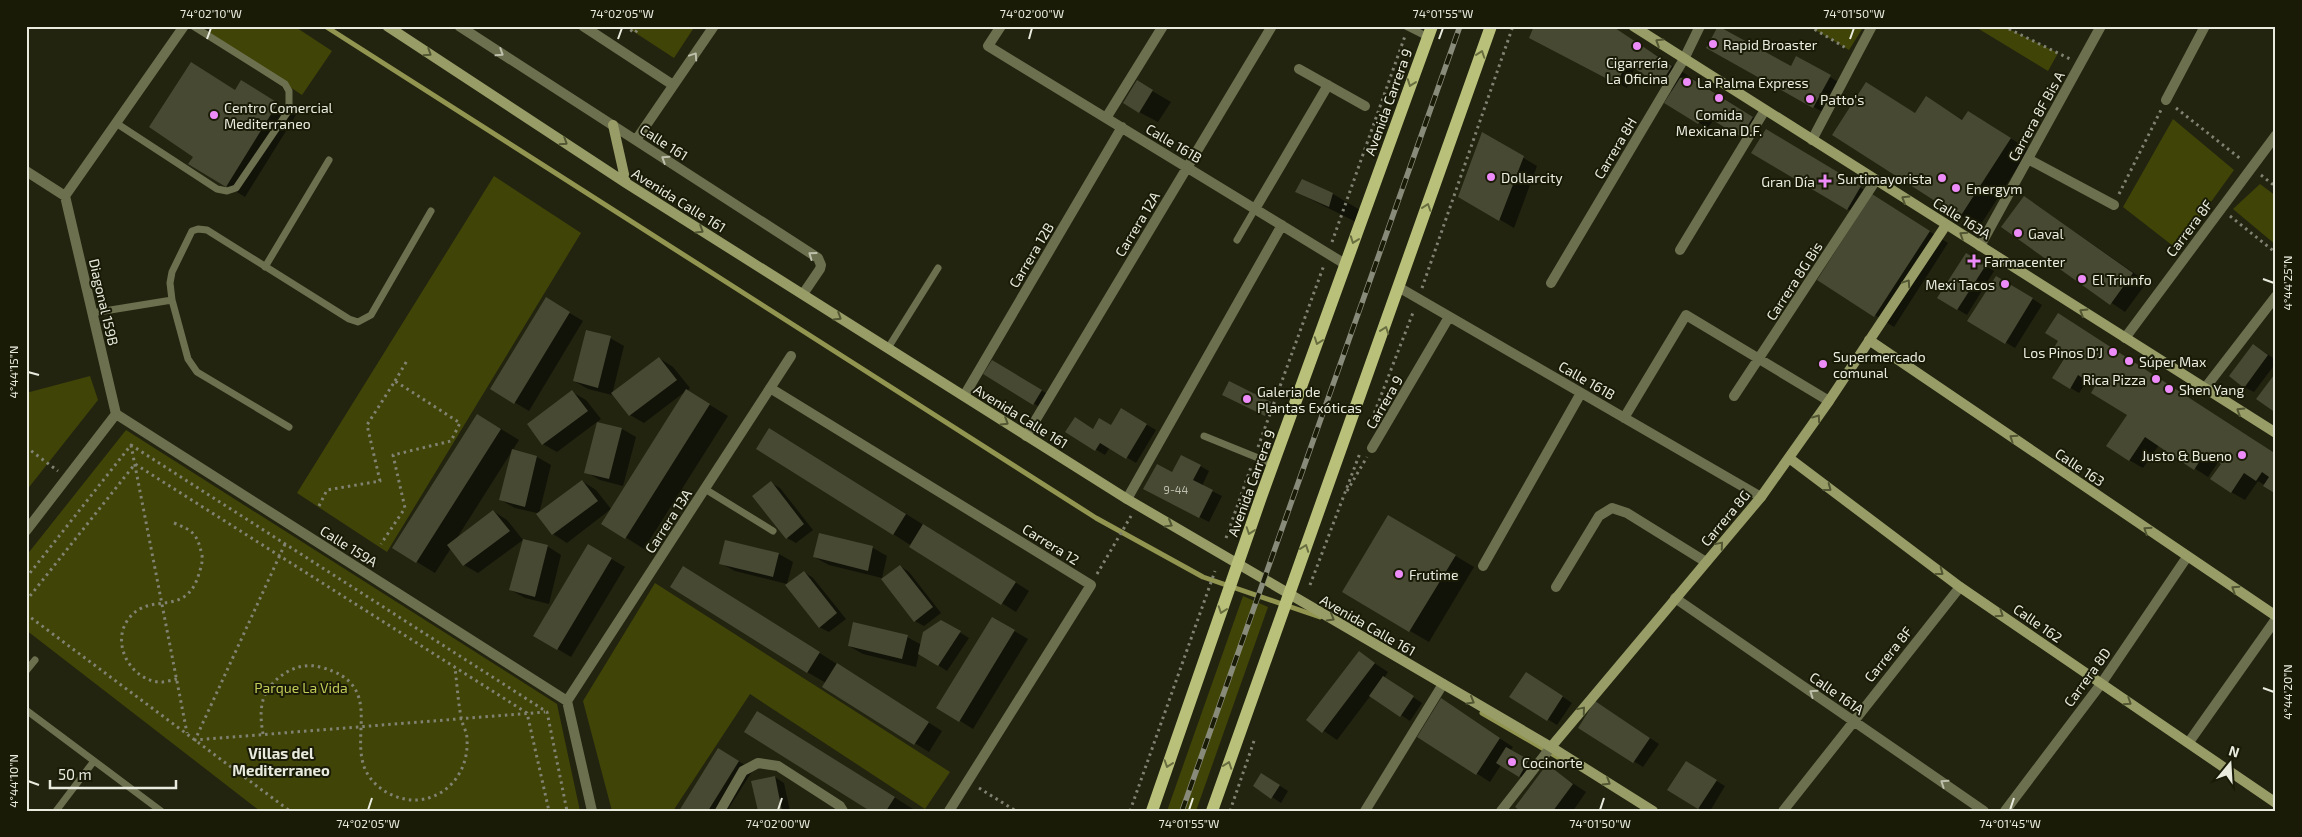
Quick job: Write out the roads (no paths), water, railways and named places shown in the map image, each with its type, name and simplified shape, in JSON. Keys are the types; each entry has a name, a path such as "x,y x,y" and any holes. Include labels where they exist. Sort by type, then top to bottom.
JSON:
{"main road":[{"name":"Avenida Calle 161","path":"387,26 626,183 1127,500 1443,684 1653,811"},
{"path":"1212,811 1288,594 1400,288 1491,26"},
{"name":"Calle 163A","path":"1633,26 2276,433"},
{"name":"Avenida Carrera 9","path":"1152,811 1273,464 1430,32"},
{"path":"613,125 626,183"},
{"name":"Carrera 8G","path":"1551,748 1761,497 1829,401 1946,225"},
{"name":"Calle 163","path":"1870,340 2276,617"},
{"name":"Calle 162","path":"1789,458 1960,586 2276,803"}],"street":[{"path":"26,171 65,196 184,26"},
{"name":"Calle 161","path":"458,26 818,258 821,265 820,269 803,294"},
{"path":"583,26 674,85"},
{"path":"636,140 714,26"},
{"name":"Calle 161B","path":"1001,26 988,46 1345,264"},
{"path":"1106,118 1163,26"},
{"name":"Carrera 12A","path":"1026,436 1272,26"},
{"name":"Carrera 8H","path":"1551,283 1684,59 1700,26"},
{"path":"1812,140 1872,26"},
{"name":"Carrera 8F Bis A","path":"1980,246 2101,26"},
{"path":"2166,100 2205,26"},
{"path":"1299,69 1365,106"},
{"path":"1255,209 1328,85"},
{"path":"1680,250 1765,110"},
{"name":"Carrera 12B","path":"964,396 1122,128"},
{"name":"Carrera 8F","path":"2124,338 2276,135"},
{"path":"2028,159 2114,205"},
{"name":"Carrera 8G Bis","path":"1734,396 1876,180"},
{"name":"Diagonal 159B","path":"65,196 116,414"},
{"path":"1127,500 1282,225"},
{"name":"Calle 161B","path":"1400,288 1761,497"},
{"path":"2205,388 2276,296"},
{"path":"1624,418 1686,315 1829,401"},
{"name":"Carrera 9","path":"1372,448 1449,317"},
{"name":"Carrera 13A","path":"567,701 791,356"},
{"name":"Carrera 12","path":"770,388 1091,585 949,811"},
{"path":"1483,566 1581,393"},
{"path":"26,531 116,414"},
{"name":"Calle 159A","path":"116,414 567,701"},
{"path":"1556,587 1599,516 1612,508 1627,513 1706,562"},
{"name":"Carrera 8D","path":"2005,811 2101,684 2187,557"},
{"name":"Carrera 8F","path":"1783,811 1960,586"},
{"name":"Calle 161A","path":"1675,598 1984,811"},
{"path":"2189,742 2276,617"},
{"path":"1365,811 1443,684"},
{"path":"567,701 592,811"},
{"name":"Carrera 8G","path":"1501,811 1551,748"},
{"path":"720,811 743,771 758,763 778,766 840,806 844,811"},
{"path":"2270,811 2276,803"}],"lane":[{"path":"116,123 217,188 227,191 236,188 288,110 290,92 285,84 193,26"},
{"path":"1407,27 1430,32"},
{"path":"265,267 329,160"},
{"path":"1236,240 1255,209"},
{"path":"289,427 198,372 188,360 172,300 172,272 192,231 198,229 207,230 349,319 358,322 371,314 431,211"},
{"path":"888,348 938,268"},
{"path":"92,313 172,300"},
{"path":"1204,436 1273,464"},
{"path":"705,488 773,531"},
{"path":"26,671 35,660"},
{"path":"26,710 161,811"},
{"path":"56,811 94,761"}],"waterway":[{"path":"325,26 1096,518 1203,577 1320,617"},
{"path":"1482,713 1561,759"}],"railway":[{"path":"1182,811 1460,26"}],"place":[{"name":"Rapid Broaster","path":"1713,44"},
{"name":"Cigarrería La Oficina","path":"1637,46"},
{"name":"La Palma Express","path":"1687,82"},
{"name":"Comida Mexicana D.F.","path":"1719,98"},
{"name":"Patto's","path":"1810,99"},
{"name":"Centro Comercial Mediterraneo","path":"214,115"},
{"name":"Dollarcity","path":"1491,177"},
{"name":"Surtimayorista","path":"1942,178"},
{"name":"Gran Día","path":"1825,181"},
{"name":"Energym","path":"1956,188"},
{"name":"Gaval","path":"2018,233"},
{"name":"Farmacenter","path":"1974,261"},
{"name":"El Triunfo","path":"2082,279"},
{"name":"Mexi Tacos","path":"2005,284"},
{"name":"Los Pinos D'J","path":"2113,352"},
{"name":"Súper Max","path":"2129,361"},
{"name":"Supermercado comunal","path":"1823,364"},
{"name":"Rica Pizza","path":"2156,379"},
{"name":"Shen Yang","path":"2169,389"},
{"name":"Galeria de Plantas Exóticas","path":"1247,399"},
{"name":"Justo & Bueno","path":"2242,455"},
{"name":"Frutime","path":"1399,574"},
{"name":"Cocinorte","path":"1512,762"}],"district":[{"name":"Villas del Mediterraneo","path":"281,762"}],"park label":[{"name":"Parque La Vida","path":"301,687"}]}
